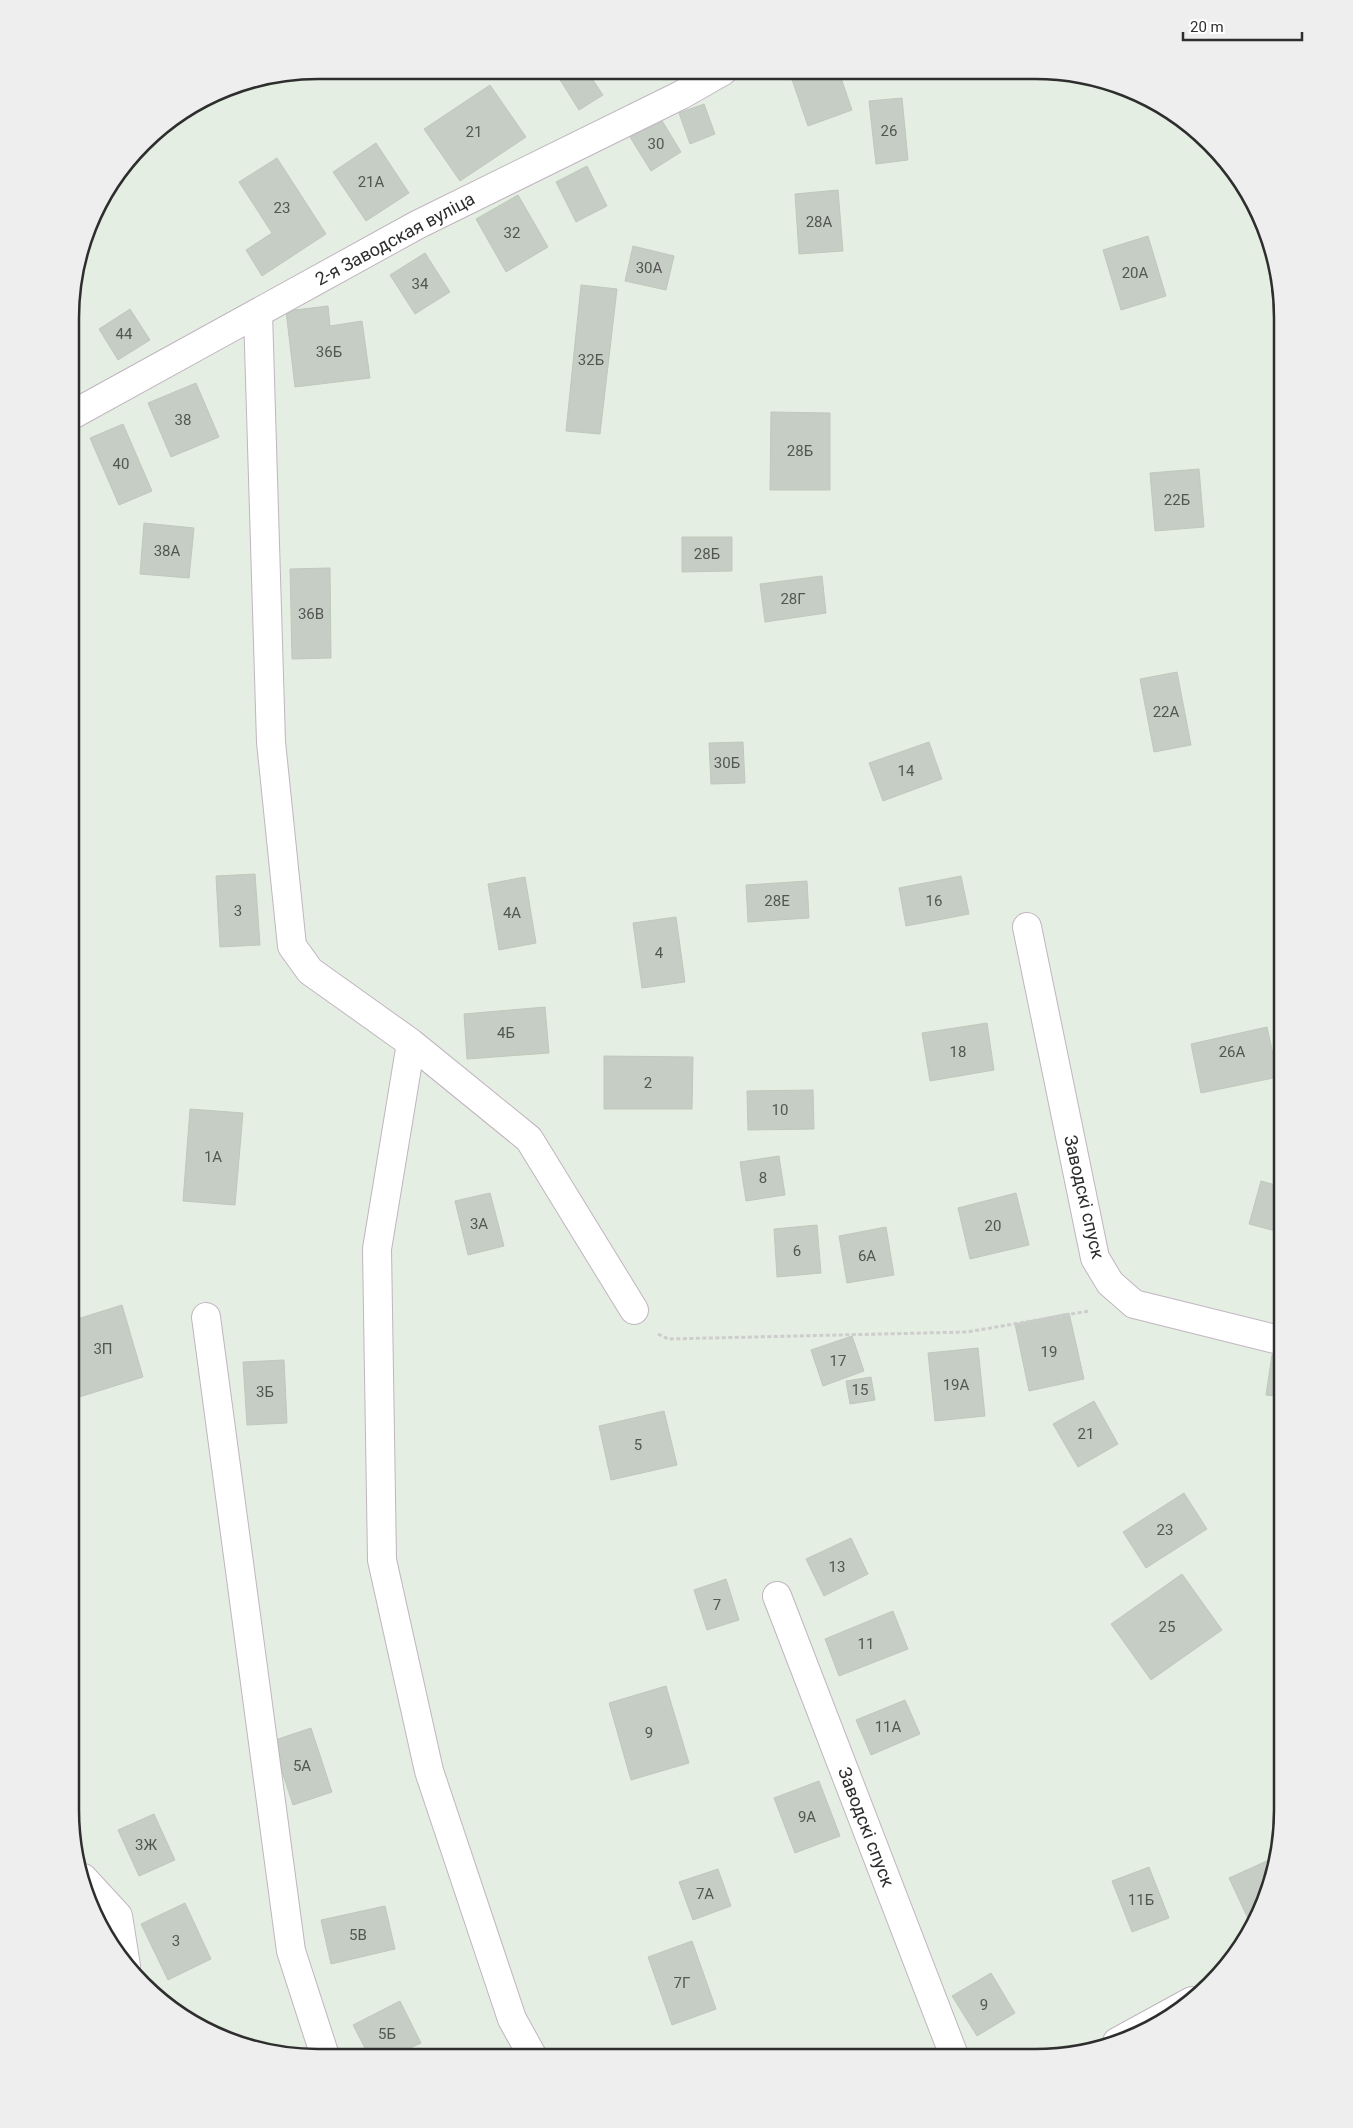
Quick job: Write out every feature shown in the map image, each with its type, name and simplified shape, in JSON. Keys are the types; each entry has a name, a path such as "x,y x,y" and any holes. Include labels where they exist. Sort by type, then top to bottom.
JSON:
{"street":[{"name":"2-я Заводская вуліца","path":"79,405 258,313 417,225 682,95 709,79"},
{"path":"258,313 271,742 292,946 310,971 411,1043 530,1139 634,1310"},
{"name":"Заводскі спуск","path":"1026,927 1095,1258 1110,1283 1134,1304 1274,1340"},
{"path":"411,1043 377,1249 382,1560 429,1771 512,2018 529,2049"},
{"path":"206,1318 291,1951 323,2049"},
{"name":"Заводскі спуск","path":"777,1596 952,2049"},
{"path":"91,1885 118,1916 123,1949"}],"path":[{"path":"634,1310 648,1328 668,1339 966,1332 1134,1304"}],"building":[{"path":"560,79 592,79 603,95 579,110"},
{"path":"792,79 841,79 852,110 808,126"},
{"path":"490,85 526,137 460,181 424,129"},
{"path":"902,98 908,160 876,164 869,101"},
{"path":"704,104 715,134 690,144 679,113"},
{"path":"661,119 681,152 651,171 630,137"},
{"path":"376,143 409,193 366,221 333,172"},
{"path":"277,158 326,234 262,276 246,250 272,233 239,182"},
{"path":"587,166 607,206 576,222 556,182"},
{"path":"838,190 843,251 799,254 795,194"},
{"path":"518,195 548,247 506,272 476,219"},
{"path":"1148,236 1166,296 1121,310 1103,250"},
{"path":"633,246 674,256 666,290 625,281"},
{"path":"425,253 450,292 415,314 390,275"},
{"path":"581,285 617,289 600,434 566,431"},
{"path":"328,306 330,326 362,321 370,378 295,387 286,311"},
{"path":"130,309 150,340 118,360 99,329"},
{"path":"196,383 219,437 171,457 148,403"},
{"path":"771,412 830,413 830,490 770,490"},
{"path":"123,424 152,491 119,505 90,438"},
{"path":"1199,469 1204,527 1155,531 1150,473"},
{"path":"144,523 194,528 189,578 140,574"},
{"path":"682,537 732,537 732,571 682,572"},
{"path":"330,568 331,658 292,659 290,569"},
{"path":"822,576 826,613 765,622 760,584"},
{"path":"1177,672 1191,745 1154,752 1140,679"},
{"path":"743,742 745,783 711,784 709,743"},
{"path":"929,742 942,779 883,801 869,763"},
{"path":"255,874 260,945 220,947 216,876"},
{"path":"961,876 969,914 906,926 899,888"},
{"path":"525,877 536,943 499,950 488,884"},
{"path":"807,881 809,918 748,922 746,885"},
{"path":"676,917 685,982 642,988 633,923"},
{"path":"545,1007 549,1053 467,1059 464,1014"},
{"path":"987,1023 994,1070 930,1081 922,1033"},
{"path":"1267,1027 1274,1059 1274,1078 1201,1093 1191,1044"},
{"path":"604,1056 693,1057 692,1109 604,1109"},
{"path":"813,1090 814,1129 748,1130 747,1091"},
{"path":"190,1109 243,1113 235,1205 183,1201"},
{"path":"779,1156 785,1195 746,1201 740,1162"},
{"path":"1261,1181 1274,1185 1274,1231 1249,1224"},
{"path":"490,1193 504,1246 468,1255 455,1201"},
{"path":"1016,1193 1029,1245 970,1259 958,1208"},
{"path":"817,1225 821,1273 777,1277 774,1229"},
{"path":"886,1227 894,1275 847,1283 839,1236"},
{"path":"122,1305 143,1377 79,1397 79,1318"},
{"path":"1069,1313 1084,1379 1029,1391 1015,1324"},
{"path":"852,1336 864,1371 823,1386 811,1350"},
{"path":"978,1348 985,1416 935,1421 928,1353"},
{"path":"1272,1355 1274,1355 1274,1396 1266,1395"},
{"path":"284,1360 287,1423 247,1425 243,1362"},
{"path":"871,1377 875,1400 850,1404 846,1381"},
{"path":"1094,1401 1118,1444 1078,1467 1053,1424"},
{"path":"664,1411 677,1465 611,1480 599,1426"},
{"path":"1184,1493 1207,1529 1146,1568 1123,1532"},
{"path":"851,1538 868,1574 824,1596 806,1559"},
{"path":"1182,1574 1222,1630 1151,1680 1111,1624"},
{"path":"726,1579 739,1620 707,1630 694,1590"},
{"path":"893,1611 908,1649 839,1676 825,1639"},
{"path":"666,1686 689,1763 631,1780 609,1703"},
{"path":"905,1700 920,1734 871,1755 856,1720"},
{"path":"311,1728 332,1792 293,1805 272,1741"},
{"path":"819,1781 840,1836 795,1853 774,1798"},
{"path":"154,1814 175,1860 139,1876 118,1830"},
{"path":"1269,1860 1262,1887 1248,1919 1229,1878"},
{"path":"1149,1867 1169,1918 1132,1932 1112,1881"},
{"path":"718,1869 731,1906 693,1920 679,1882"},
{"path":"185,1903 211,1959 168,1980 141,1924"},
{"path":"385,1906 395,1949 331,1964 321,1920"},
{"path":"692,1941 716,2009 672,2025 648,1957"},
{"path":"991,1973 1015,2013 977,2036 952,1996"},
{"path":"400,2001 421,2043 408,2049 365,2049 353,2025"}]}
